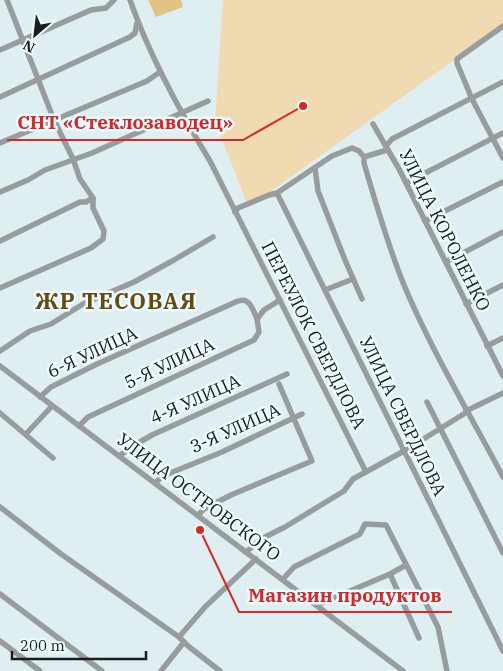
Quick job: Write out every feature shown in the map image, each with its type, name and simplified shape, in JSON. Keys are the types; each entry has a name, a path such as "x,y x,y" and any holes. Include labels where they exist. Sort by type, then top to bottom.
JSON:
{"street":[{"path":"0,3 6,0 54,120 84,186 93,198 93,208 104,231 103,239 91,248 0,288"},
{"path":"0,50 91,10 106,8 114,0"},
{"name":"ПЕРЕУЛОК СВЕРДЛОВА","path":"130,0 137,21 180,113 210,161 366,472"},
{"path":"0,97 130,37 135,33 137,21"},
{"path":"503,26 457,59 459,69 472,99 503,158"},
{"path":"0,144 147,81 160,72"},
{"path":"364,157 387,148 392,139 503,82"},
{"path":"0,192 28,180 44,170 92,153 208,101"},
{"name":"УЛИЦА КОРОЛЕНКО","path":"373,124 406,183 503,376"},
{"path":"406,183 503,133"},
{"path":"235,212 238,208 277,193 339,152 352,148 359,151 364,157 375,203 404,286 466,412 503,478"},
{"path":"315,168 318,191 362,299"},
{"path":"425,221 503,182"},
{"name":"УЛИЦА СВЕРДЛОВА","path":"277,193 503,651"},
{"path":"0,241 80,202 86,202 93,198"},
{"path":"446,262 503,232"},
{"path":"0,351 30,331 51,324 83,304 134,282 214,237"},
{"path":"325,290 353,279"},
{"path":"466,304 503,285"},
{"name":"6-Я УЛИЦА","path":"40,397 51,388 97,364 238,301 244,300 248,302 257,319"},
{"path":"257,319 264,310 280,300"},
{"name":"5-Я УЛИЦА","path":"79,426 88,417 254,340 258,332 257,319"},
{"path":"487,346 503,338"},
{"name":"УЛИЦА ОСТРОВСКОГО","path":"0,366 403,671"},
{"name":"4-Я УЛИЦА","path":"119,456 152,435 287,374"},
{"path":"198,515 204,509 238,492 312,461 279,384"},
{"path":"246,552 263,538 293,522 348,487 353,479 404,451 466,412 503,393"},
{"path":"427,402 503,553"},
{"path":"26,434 52,406"},
{"path":"0,413 53,458"},
{"name":"3-Я УЛИЦА","path":"155,483 163,476 222,452 302,414"},
{"path":"0,507 61,554 181,639 220,671"},
{"path":"283,579 294,568 360,534 365,524 386,525 438,627 448,671"},
{"path":"161,671 181,639 205,607 256,559"},
{"path":"317,605 390,574 406,565"},
{"path":"390,574 419,638"},
{"path":"0,594 99,670"},
{"path":"0,641 40,671"}],"shaded area":[{"path":"148,0 181,0 183,7 156,17"},
{"path":"223,0 503,0 503,25 253,204 246,201 215,121"}],"place":[{"name":"СНТ «Стеклозаводец»","path":"303,106"},
{"name":"Магазин продуктов","path":"200,530"}],"district":[{"name":"ЖР ТЕСОВАЯ","path":"116,300"}]}
